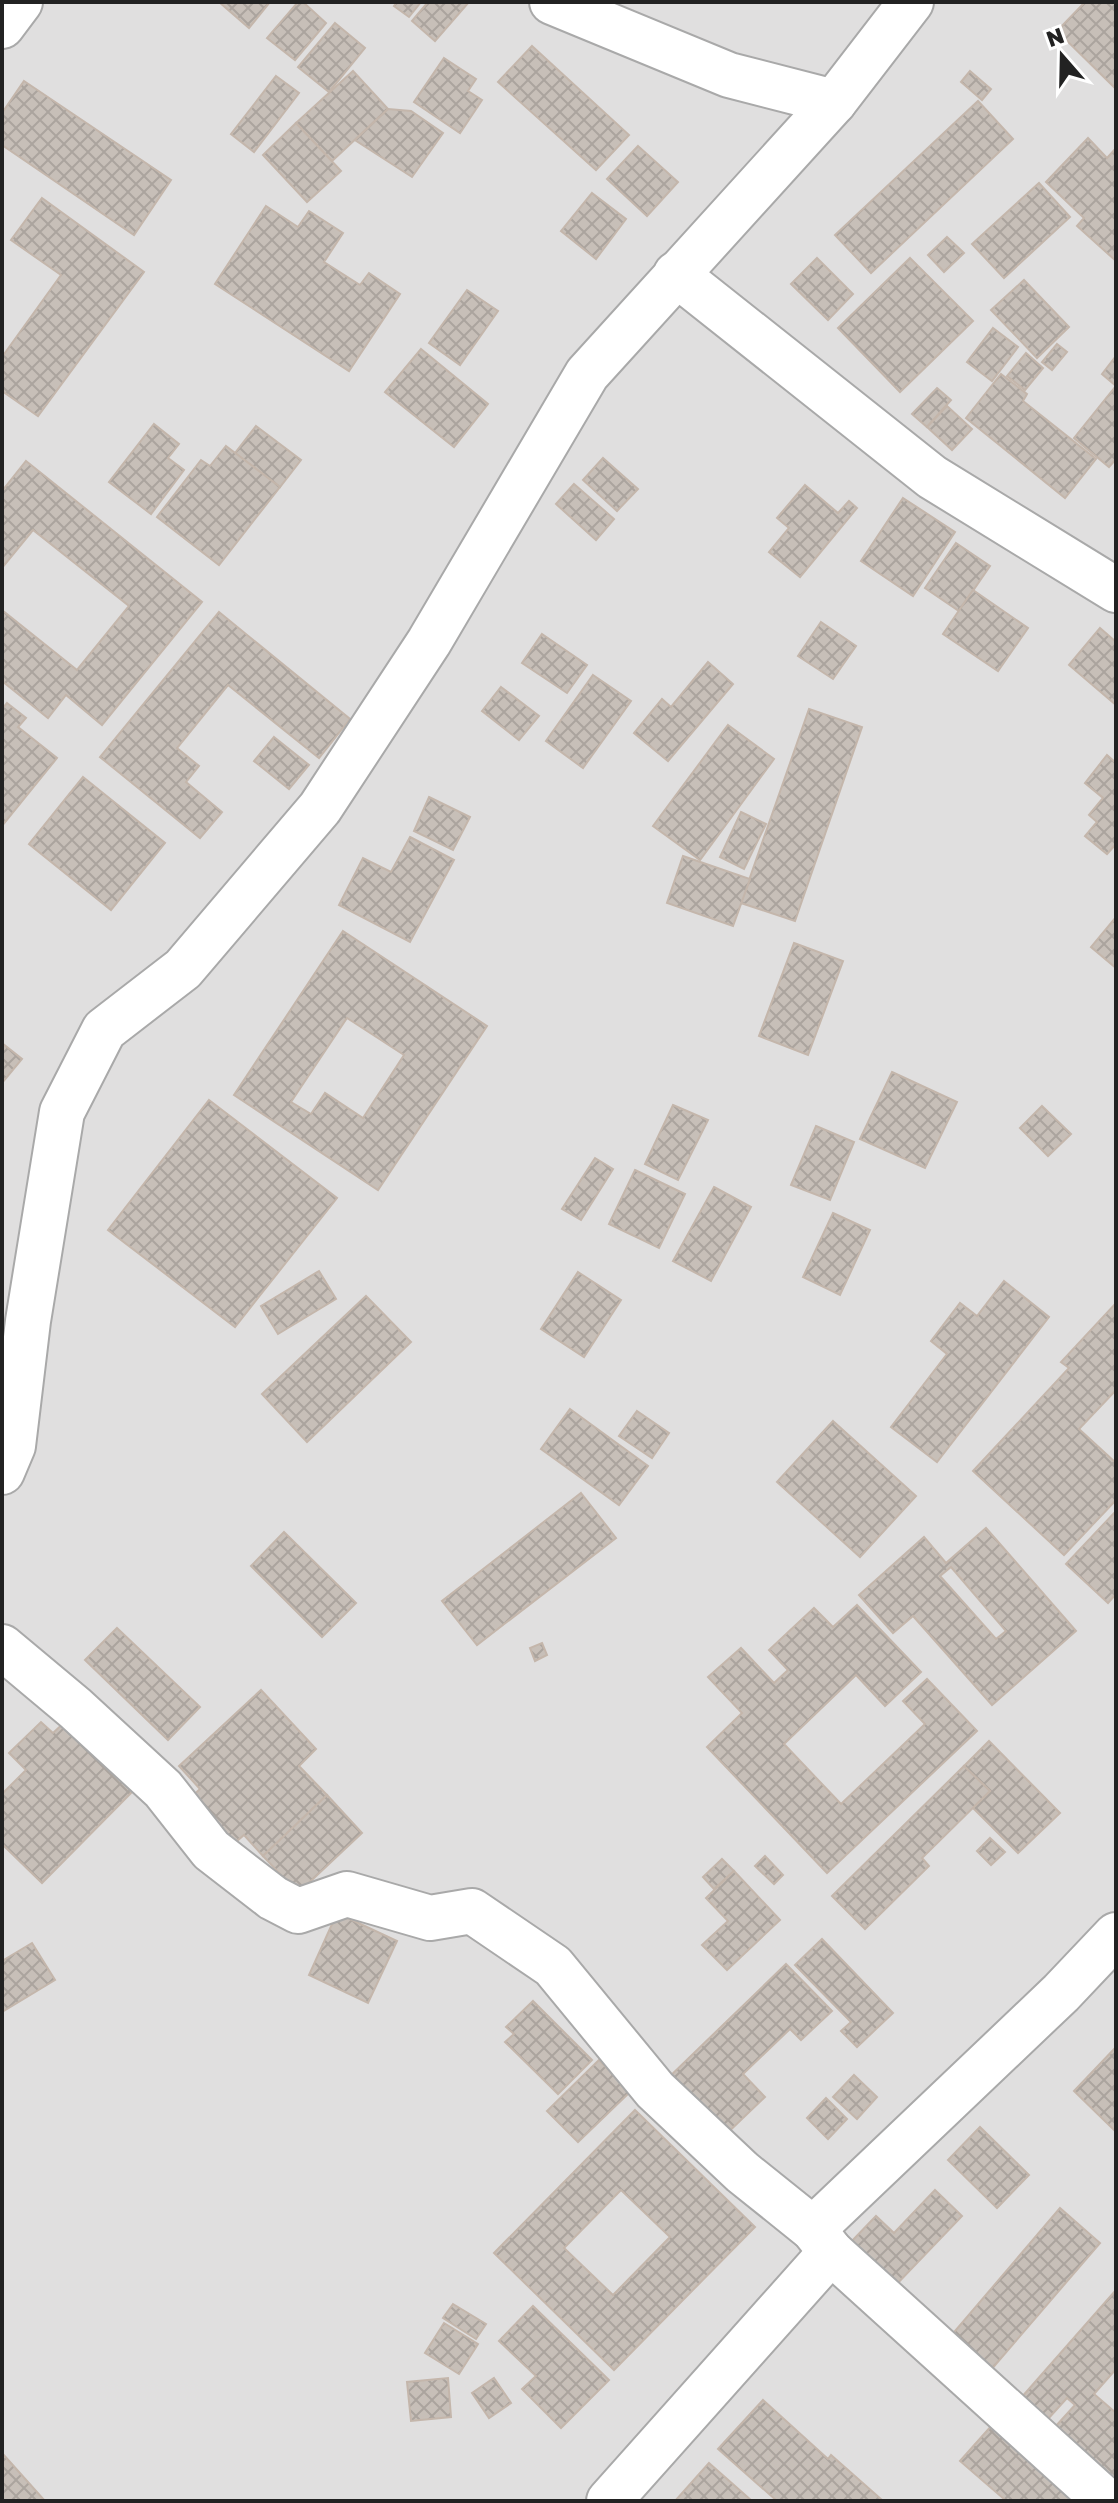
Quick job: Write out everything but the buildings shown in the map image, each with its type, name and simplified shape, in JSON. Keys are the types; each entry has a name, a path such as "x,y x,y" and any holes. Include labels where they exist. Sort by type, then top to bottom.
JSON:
{"street":[{"path":"2,26 20,2"},
{"path":"552,2 729,75 834,102"},
{"path":"6,1453 62,1112 104,1030 183,969 320,808 429,642 587,374 834,102 911,2"},
{"path":"676,274 932,477 1116,590"},
{"path":"2,1647 75,1708 163,1789 211,1850 273,1898 298,1911 347,1894 430,1918 472,1911 553,1966 655,2090 1106,2501"},
{"path":"609,2501 822,2240 1116,1935"}],"shaded area":[{"path":"2,2 1116,2 1116,2501 2,2501"}]}
